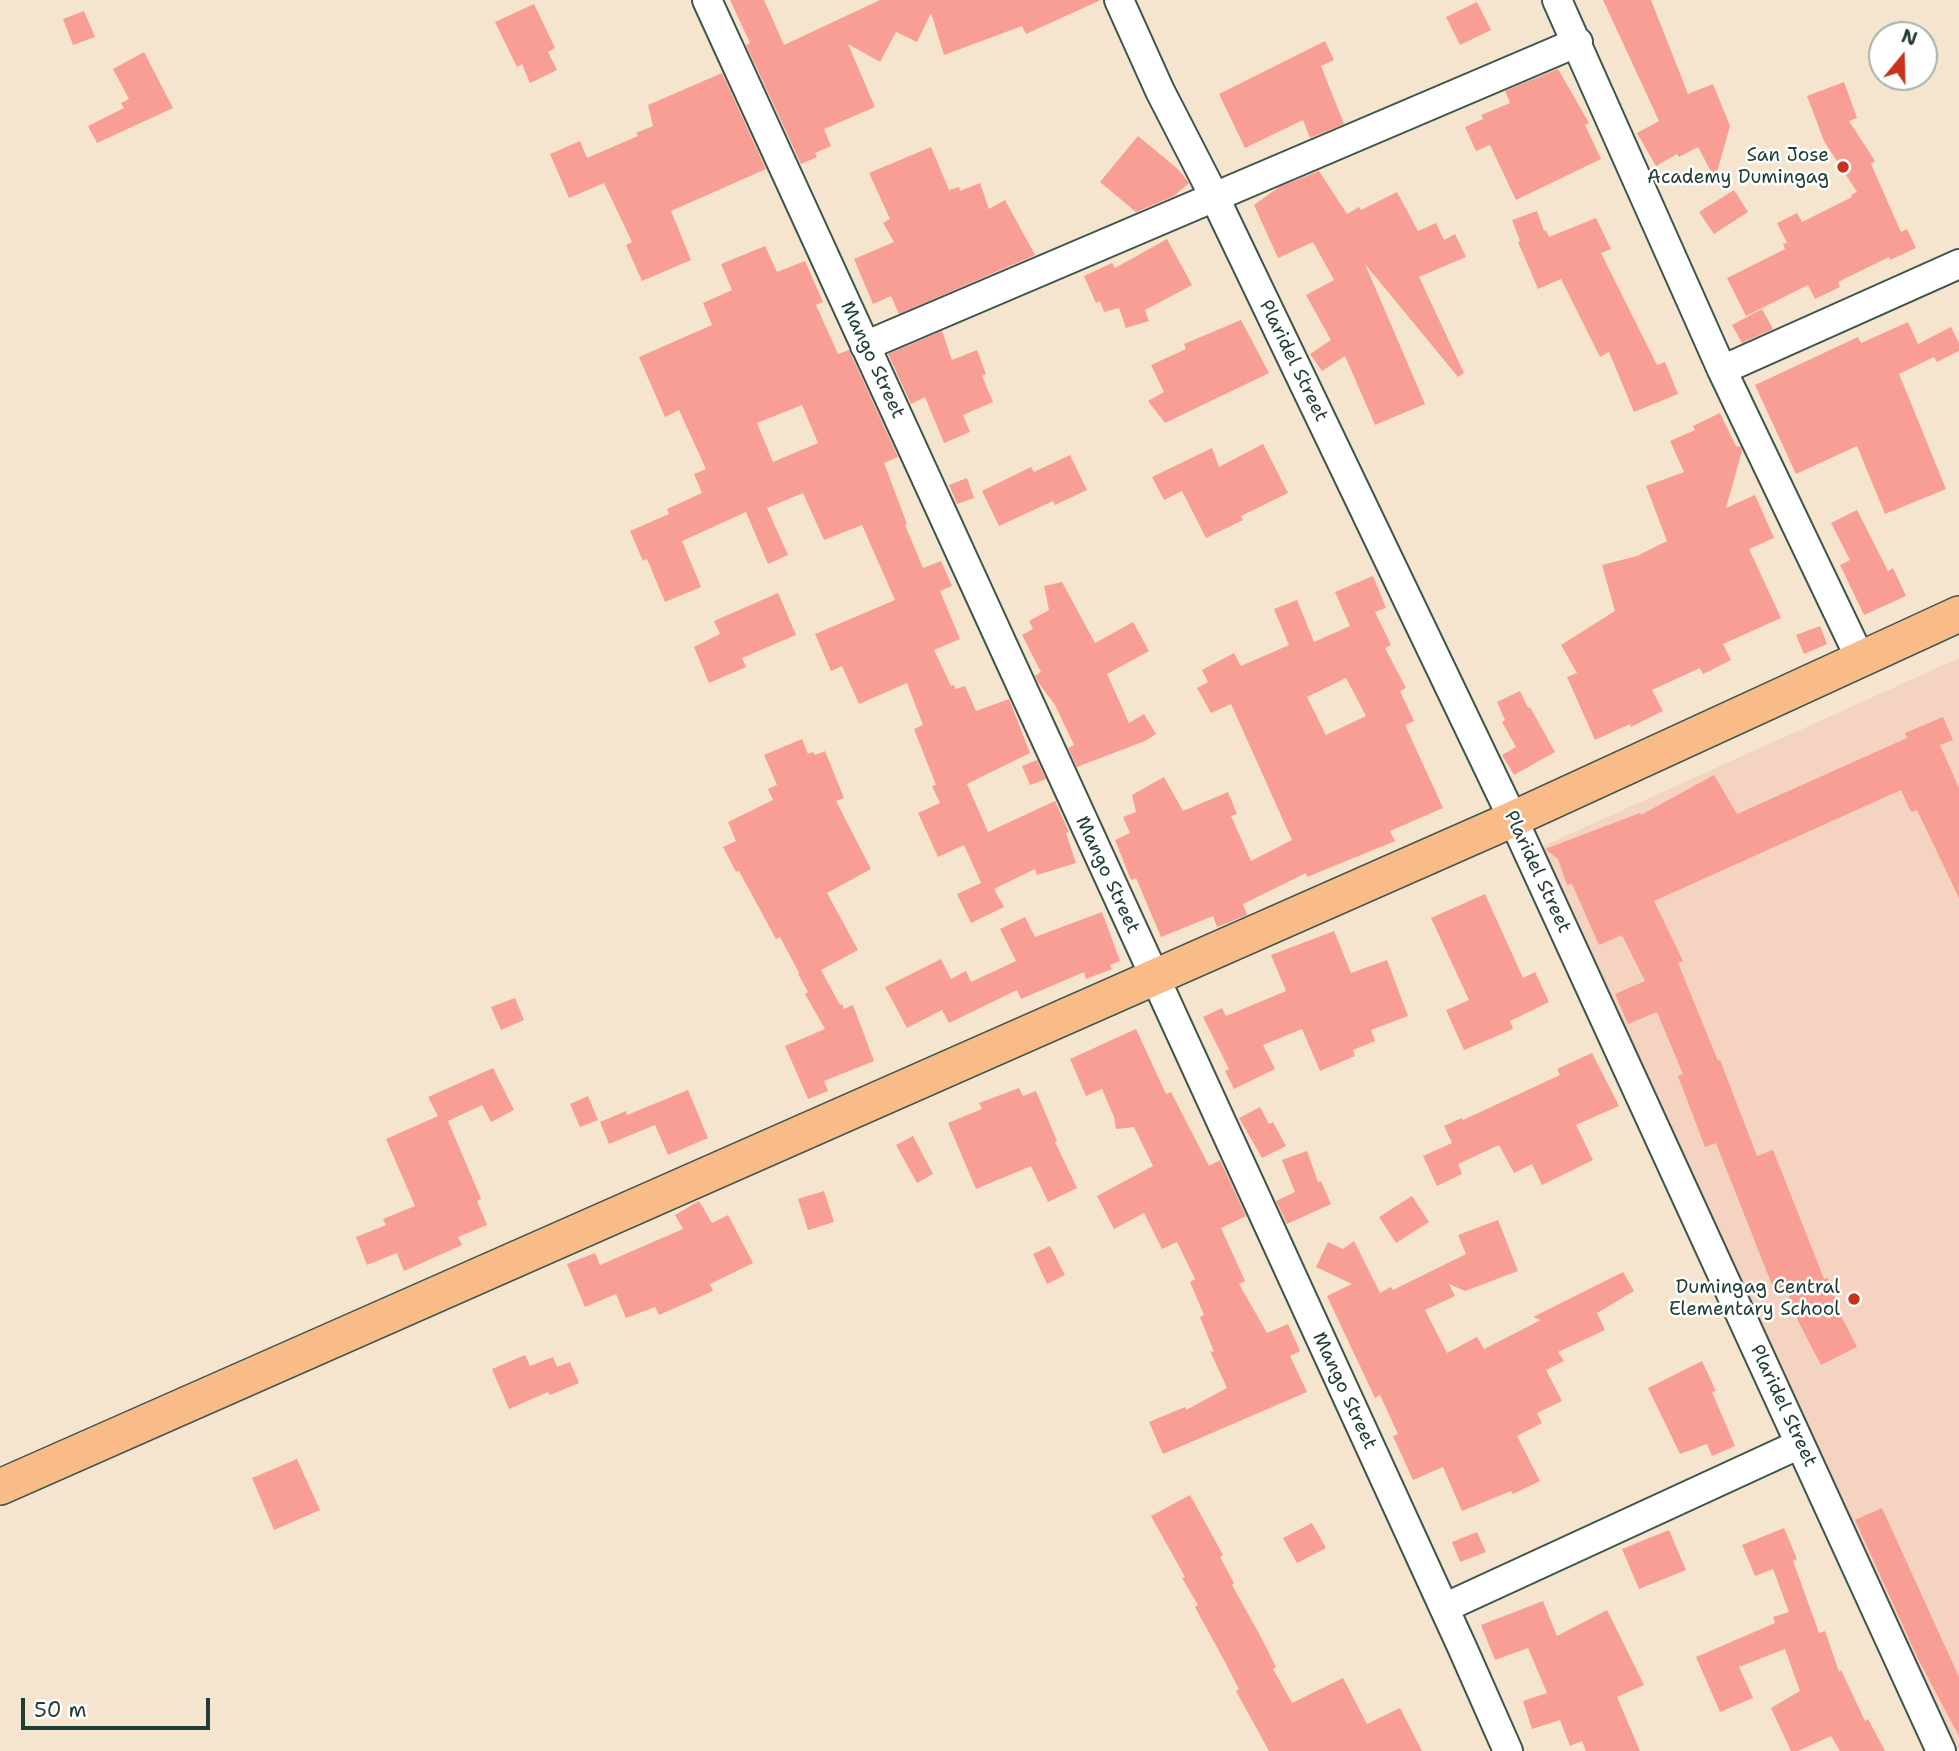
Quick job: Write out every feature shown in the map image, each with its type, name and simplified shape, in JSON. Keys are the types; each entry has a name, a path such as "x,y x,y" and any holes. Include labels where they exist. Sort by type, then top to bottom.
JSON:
{"main road":[{"path":"0,1487 1513,818 1959,614"}],"street":[{"name":"Mango Street","path":"707,0 1444,1608 1507,1751"},
{"name":"Plaridel Street","path":"1119,0 1160,91 1214,197 1513,818 1941,1751"},
{"path":"1557,0 1722,370 1860,658"},
{"path":"865,346 1578,42"},
{"path":"1722,370 1959,264"},
{"path":"1444,1608 1800,1444"}],"shaded area":[{"name":"Dumingag Central Elementary School","path":"1959,658 1959,1751 1541,847"}],"building":[{"path":"730,0 764,0 784,45 880,0 1101,0 1026,34 1022,26 944,55 931,13 917,42 896,32 880,62 848,44 875,107 824,129 831,146 815,153 817,157 801,164 746,45 750,43"},
{"path":"1603,0 1651,0 1688,94 1713,84 1730,126 1715,179 1698,147 1679,157 1677,154 1656,166 1637,133 1659,121"},
{"path":"1477,2 1491,30 1460,45 1446,17"},
{"path":"534,4 555,48 548,52 557,70 530,83 522,64 517,67 495,22"},
{"path":"84,11 95,37 73,45 63,19"},
{"path":"1325,41 1334,60 1321,66 1344,124 1310,138 1303,120 1245,148 1219,94"},
{"path":"144,52 173,108 97,143 88,126 124,108 121,103 129,99 113,69"},
{"path":"1558,69 1589,123 1585,125 1601,159 1516,200 1490,145 1476,151 1465,127 1483,119 1481,115 1510,103 1505,91"},
{"path":"722,73 766,169 671,211 691,260 642,281 626,245 632,242 604,183 569,198 550,154 580,141 587,158 638,136 636,133 653,126 648,105"},
{"path":"1844,82 1857,118 1849,121 1875,161 1871,164 1901,232 1907,229 1916,248 1890,260 1889,257 1838,282 1840,287 1815,299 1808,285 1746,316 1727,278 1785,249 1783,244 1787,243 1777,223 1797,213 1802,222 1857,192 1824,141 1807,96"},
{"path":"1138,136 1179,170 1189,183 1174,196 1136,212 1100,182"},
{"path":"931,147 949,190 959,187 960,191 980,183 989,209 1005,200 1035,255 899,314 891,296 873,304 854,259 894,242 883,223 890,219 869,173"},
{"path":"1319,171 1347,214 1397,192 1418,231 1436,223 1444,240 1455,234 1466,257 1419,277 1464,373 1458,377 1365,264 1425,404 1375,425 1345,356 1322,371 1310,354 1331,340 1306,295 1334,280 1313,242 1278,258 1254,205 1279,187"},
{"path":"1734,190 1748,212 1714,234 1699,212"},
{"path":"1537,211 1549,237 1596,218 1611,249 1601,253 1657,365 1665,362 1678,394 1634,412 1609,352 1600,357 1561,279 1538,289 1518,242 1520,241 1512,220"},
{"path":"1167,239 1192,285 1145,310 1149,321 1126,328 1119,308 1104,312 1100,301 1096,303 1084,276 1112,263 1115,268"},
{"path":"765,246 777,272 805,261 823,302 816,305 838,354 849,350 898,457 884,463 923,568 941,561 952,586 940,591 960,639 934,650 951,686 954,685 956,689 965,686 976,711 1009,699 1030,753 967,784 988,832 1055,801 1069,832 1066,833 1076,863 1037,875 1035,869 994,889 1004,907 971,923 957,894 981,883 964,845 938,857 918,813 940,803 932,786 936,785 914,729 923,725 907,683 859,704 842,666 831,671 815,634 895,600 862,525 824,540 803,493 767,508 788,555 768,564 746,512 682,541 701,587 665,602 647,559 643,561 630,531 669,514 667,509 702,493 694,474 706,469 679,410 665,417 639,357 712,325 703,303 732,290 721,264","holes":["802,405 818,443 773,462 757,423"]},
{"path":"1762,309 1773,329 1742,343 1732,325"},
{"path":"1241,320 1269,373 1165,423 1148,401 1164,392 1151,365 1186,349 1184,344"},
{"path":"1908,322 1918,344 1951,327 1959,343 1959,351 1937,362 1934,357 1899,374 1946,489 1885,514 1857,446 1796,474 1755,385 1858,337 1861,343"},
{"path":"942,331 952,360 977,350 986,374 982,376 993,402 963,415 970,432 944,443 925,397 911,404 888,354"},
{"path":"1720,413 1736,446 1741,447 1742,451 1726,508 1755,495 1774,538 1749,549 1781,618 1723,644 1731,660 1703,674 1700,668 1652,690 1663,711 1631,727 1630,724 1595,740 1567,677 1577,673 1561,645 1615,611 1602,565 1637,556 1667,541 1646,486 1684,472 1670,441 1695,430 1693,426"},
{"path":"1263,444 1288,493 1241,516 1243,520 1206,538 1182,491 1164,500 1152,477 1212,448 1219,467"},
{"path":"1070,455 1087,490 1055,505 1053,501 999,526 982,491 1031,467 1034,472"},
{"path":"967,478 974,498 957,504 949,485"},
{"path":"1857,510 1888,571 1893,568 1906,596 1864,615 1840,565 1850,560 1831,523"},
{"path":"1373,576 1386,608 1375,612 1391,645 1385,648 1406,688 1400,691 1414,721 1405,725 1443,808 1390,831 1395,841 1307,877 1306,873 1243,904 1247,915 1217,927 1213,916 1161,937 1136,878 1131,880 1115,840 1130,833 1123,817 1136,812 1132,795 1164,777 1183,811 1228,792 1237,814 1231,816 1251,861 1292,840 1231,704 1211,713 1197,688 1208,682 1202,670 1234,653 1241,666 1289,645 1274,609 1297,600 1314,642 1350,626 1335,592","holes":["1346,678 1366,716 1326,735 1307,697"]},
{"path":"1062,582 1095,643 1133,622 1149,651 1107,674 1129,723 1144,714 1156,734 1145,741 1077,767 1068,748 1074,745 1055,705 1035,676 1041,672 1022,635 1033,629 1029,621 1049,610 1044,586"},
{"path":"778,593 796,635 742,658 746,667 709,683 694,647 720,634 714,621"},
{"path":"1820,626 1827,644 1804,654 1796,635"},
{"path":"1520,691 1555,752 1514,775 1502,755 1516,747 1502,722 1505,720 1497,702"},
{"path":"1943,717 1953,740 1940,745 1959,788 1959,898 1917,810 1911,812 1901,790 1654,901 1683,961 1678,963 1718,1061 1720,1060 1757,1156 1773,1150 1824,1279 1828,1278 1837,1303 1835,1304 1857,1347 1821,1365 1798,1321 1785,1286 1774,1290 1716,1143 1705,1147 1678,1076 1683,1074 1657,1012 1628,1024 1615,994 1645,981 1622,935 1599,945 1572,884 1567,885 1558,859 1545,849 1640,813 1641,815 1714,775 1737,814 1907,738 1905,733"},
{"path":"802,739 808,754 813,752 815,755 825,751 844,798 836,801 871,869 827,893 858,950 821,970 840,1005 842,1004 844,1009 853,1005 874,1061 824,1081 828,1091 808,1099 785,1046 825,1029 805,994 808,992 780,937 776,939 723,847 736,841 728,822 773,800 768,789 777,785 764,755"},
{"path":"1037,760 1046,779 1030,785 1022,766"},
{"path":"1485,894 1523,978 1535,972 1549,1002 1510,1021 1513,1029 1464,1050 1446,1010 1469,1000 1431,918"},
{"path":"1102,912 1120,961 1110,965 1112,969 1086,979 1084,972 1021,999 1017,990 949,1023 942,1010 907,1028 885,987 941,959 951,979 966,971 971,982 1016,961 1000,929 1025,917 1035,937"},
{"path":"1334,931 1351,973 1387,960 1408,1016 1371,1030 1375,1041 1353,1050 1355,1056 1320,1071 1302,1029 1263,1045 1275,1069 1234,1089 1225,1071 1229,1069 1203,1017 1222,1008 1226,1016 1286,991 1271,955"},
{"path":"515,998 524,1020 501,1030 491,1007"},
{"path":"1136,1029 1166,1094 1171,1092 1209,1166 1220,1160 1246,1216 1221,1228 1245,1281 1239,1284 1267,1333 1288,1324 1300,1351 1290,1356 1307,1392 1163,1454 1149,1422 1185,1407 1186,1410 1227,1388 1210,1351 1214,1352 1200,1317 1204,1315 1190,1282 1195,1279 1177,1242 1162,1249 1144,1213 1114,1229 1097,1196 1153,1166 1134,1127 1116,1129 1102,1089 1086,1096 1070,1059"},
{"path":"1592,1053 1619,1106 1576,1125 1593,1160 1542,1185 1532,1164 1514,1173 1499,1145 1458,1164 1462,1174 1437,1186 1423,1156 1452,1143 1444,1126 1462,1118 1463,1120 1560,1075 1557,1069"},
{"path":"493,1068 514,1110 491,1122 482,1105 448,1121 481,1199 477,1201 487,1225 458,1237 462,1245 404,1271 397,1253 367,1265 356,1237 386,1225 383,1219 415,1206 386,1139 438,1116 428,1097"},
{"path":"1019,1088 1023,1096 1036,1091 1057,1141 1055,1142 1077,1188 1048,1202 1031,1166 976,1189 948,1123 982,1109 979,1103"},
{"path":"688,1090 708,1138 668,1155 655,1125 609,1144 600,1122 626,1111 627,1115"},
{"path":"588,1096 598,1120 580,1127 570,1104"},
{"path":"1260,1107 1269,1124 1273,1122 1286,1146 1262,1158 1239,1118"},
{"path":"913,1136 933,1174 917,1183 896,1145"},
{"path":"1307,1151 1318,1182 1321,1181 1331,1204 1287,1224 1276,1201 1295,1192 1282,1160"},
{"path":"824,1191 834,1222 808,1230 798,1199"},
{"path":"1412,1196 1429,1222 1396,1243 1379,1217"},
{"path":"699,1201 712,1223 728,1215 753,1263 710,1284 713,1291 659,1315 655,1307 626,1318 616,1294 585,1307 567,1264 595,1253 600,1265 683,1229 675,1215"},
{"path":"1498,1220 1518,1271 1465,1291 1449,1284 1455,1296 1425,1310 1447,1353 1477,1337 1484,1349 1541,1320 1533,1317 1623,1272 1634,1291 1597,1313 1605,1330 1558,1352 1564,1361 1546,1370 1562,1401 1537,1413 1542,1423 1517,1436 1540,1481 1513,1494 1511,1491 1462,1511 1443,1467 1413,1480 1393,1436 1398,1434 1380,1395 1375,1398 1327,1296 1352,1284 1316,1267 1328,1242 1343,1249 1354,1241 1380,1293 1391,1287 1393,1290 1466,1254 1458,1235"},
{"path":"1050,1246 1065,1275 1047,1284 1033,1254"},
{"path":"525,1355 530,1366 553,1357 557,1367 570,1362 579,1383 550,1395 548,1392 509,1409 492,1369"},
{"path":"1702,1361 1716,1391 1712,1392 1735,1446 1712,1456 1707,1444 1680,1454 1648,1388"},
{"path":"297,1459 320,1510 274,1530 252,1478"},
{"path":"1190,1495 1223,1555 1220,1557 1234,1583 1232,1585 1262,1639 1276,1667 1273,1669 1292,1703 1343,1678 1367,1724 1400,1708 1422,1751 1269,1751 1195,1607 1198,1605 1182,1578 1185,1577 1151,1516"},
{"path":"1882,1508 1959,1677 1959,1736 1918,1659 1855,1520"},
{"path":"1312,1523 1326,1548 1297,1563 1283,1538"},
{"path":"1784,1528 1797,1559 1793,1561 1819,1633 1825,1631 1839,1672 1841,1670 1865,1721 1868,1719 1885,1751 1840,1751 1831,1736 1798,1751 1791,1751 1771,1708 1800,1691 1785,1649 1739,1667 1753,1698 1720,1712 1696,1657 1775,1623 1773,1617 1789,1612 1773,1569 1755,1576 1742,1545"},
{"path":"1669,1530 1686,1570 1639,1589 1622,1549"},
{"path":"1477,1532 1486,1552 1460,1562 1452,1542"},
{"path":"1543,1601 1557,1636 1607,1610 1644,1685 1617,1697 1640,1751 1586,1751 1582,1741 1570,1746 1560,1720 1532,1729 1523,1701 1547,1693 1528,1648 1495,1660 1481,1625"}],"place":[{"name":"San Jose Academy Dumingag","path":"1843,167"},
{"name":"Dumingag Central Elementary School","path":"1854,1299"}]}
